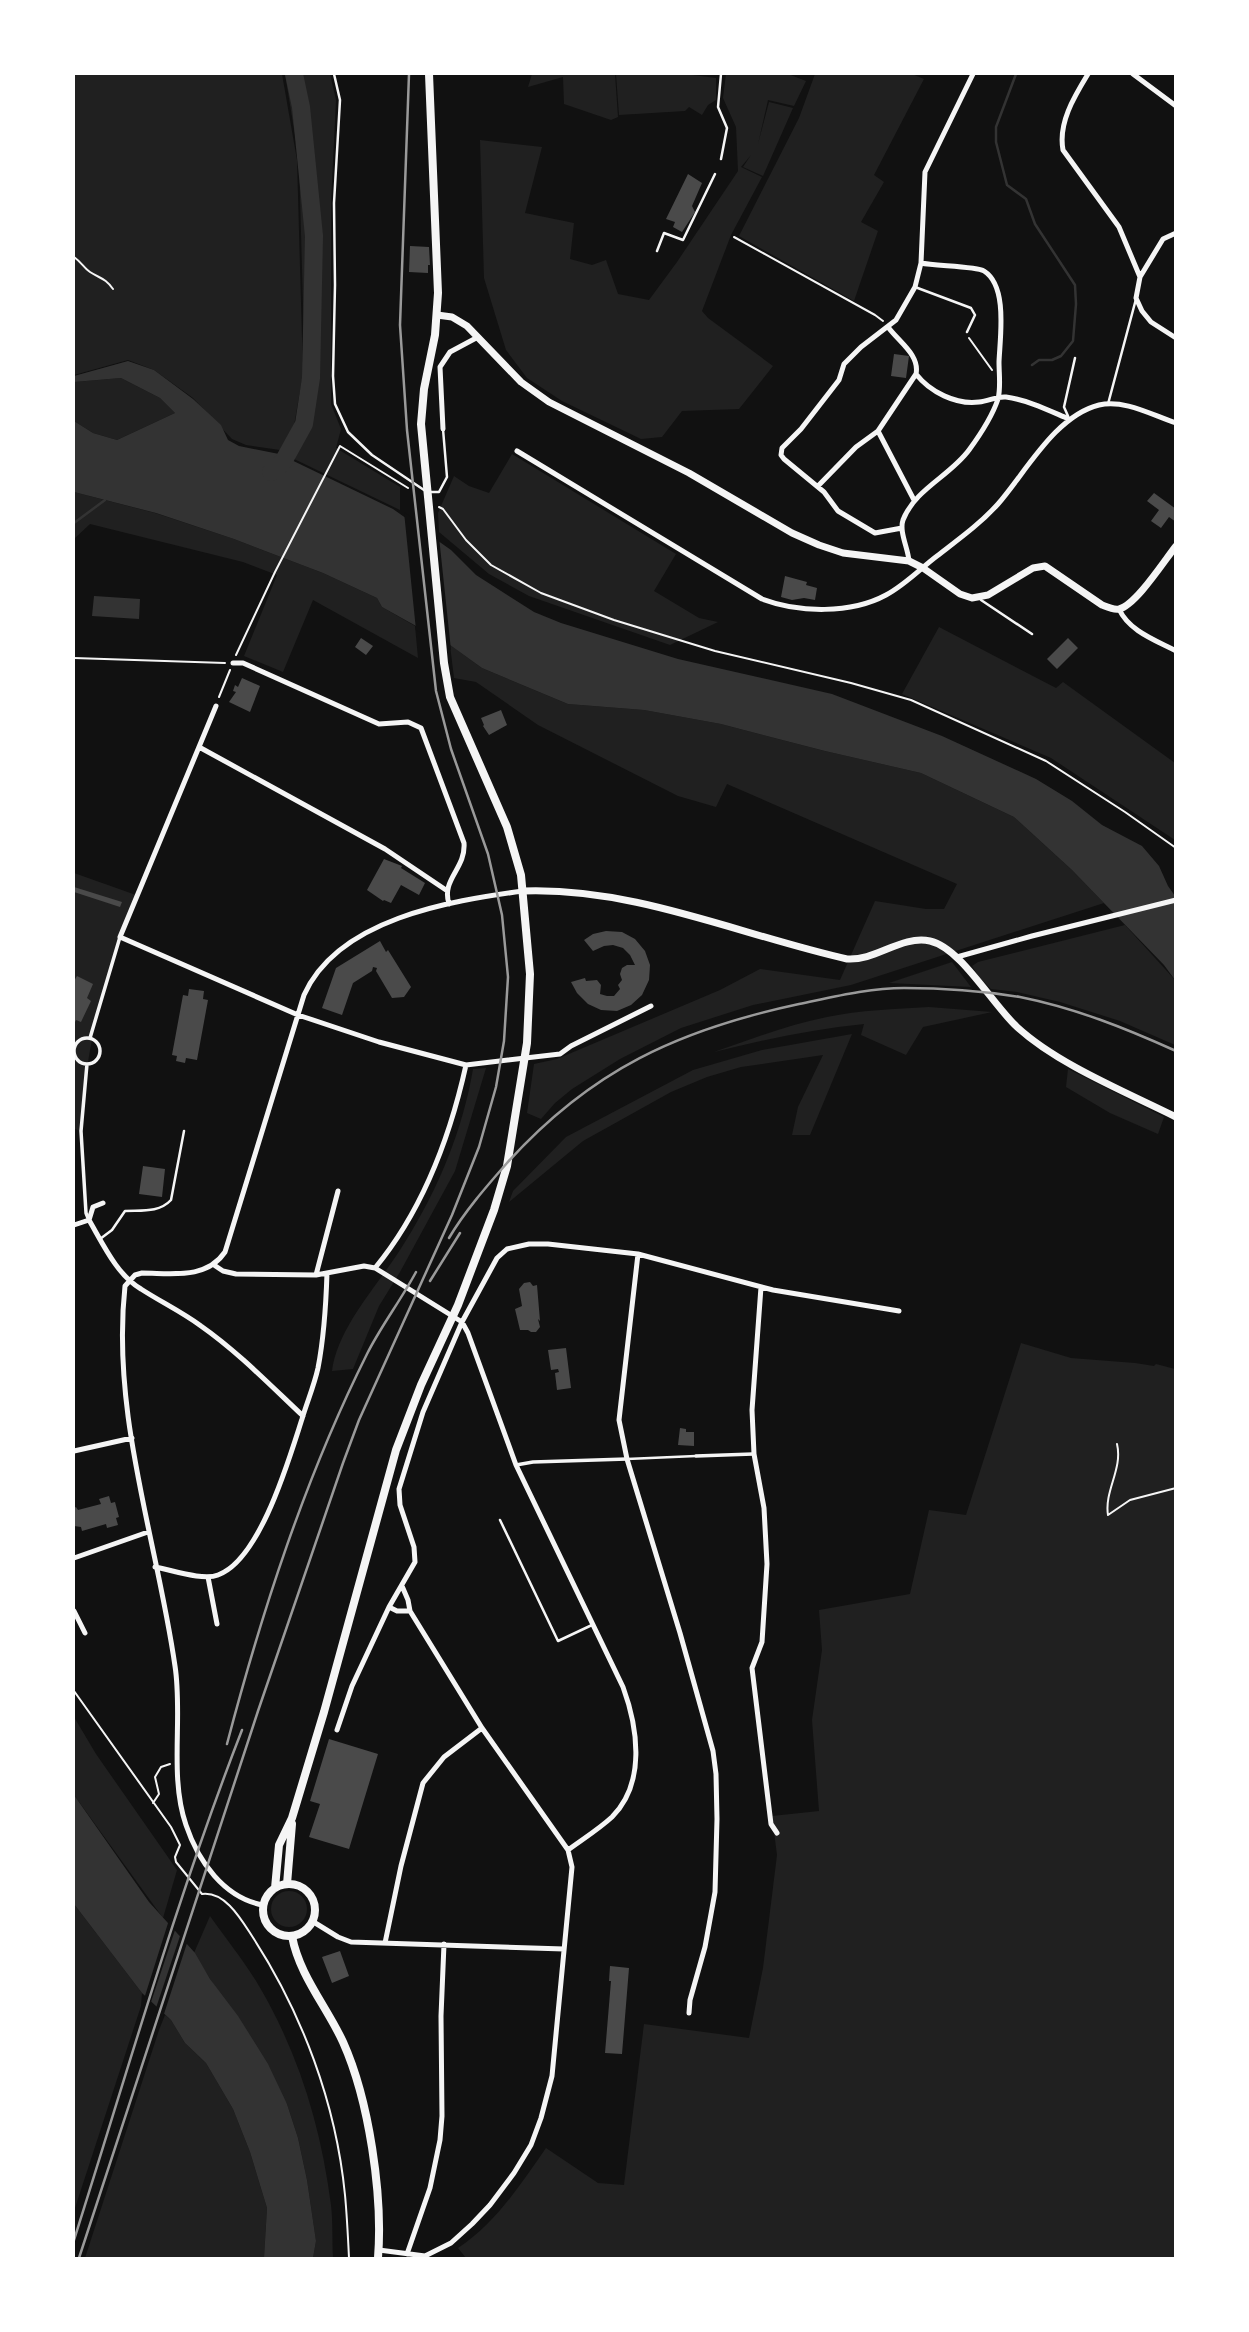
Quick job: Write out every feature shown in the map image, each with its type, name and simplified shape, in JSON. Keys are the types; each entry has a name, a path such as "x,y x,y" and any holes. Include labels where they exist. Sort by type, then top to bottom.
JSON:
{"main road":[{"path":"275,1888 279,1845 292,1818 396,1450 495,1210 507,1166 517,1111 530,1006 530,963 518,862 507,827 450,697 444,663 421,424 438,293 429,74"},
{"path":"437,315 458,320 522,382 549,401 689,473 792,533 843,553 909,561 960,594 978,598 993,593 1033,568 1045,566 1102,605 1119,609 1134,599 1175,546"},
{"path":"523,891 558,891 629,901 709,920 847,959 861,959 921,940 938,944 957,957 999,1009 1031,1039 1055,1055 1175,1117"},
{"path":"287,1884 292,1818"},
{"path":"287,1884 301,1887 310,1895 315,1908 312,1921 304,1931 292,1936 280,1934 270,1928 264,1918 263,1905 275,1888 287,1884"},
{"path":"292,1936 295,1950 310,1983 344,2045 360,2091 374,2163 379,2254"}],"street":[{"path":"902,528 881,533 872,532 838,512 818,486 780,455 782,448 801,429 839,380 844,364 860,347 888,327 902,311 915,287 921,263 925,172 973,74"},
{"path":"1088,74 1064,121 1060,136 1063,150 1119,227 1140,277"},
{"path":"1133,74 1175,106"},
{"path":"1175,233 1163,239 1140,277 1136,298 1151,321 1175,338"},
{"path":"909,561 902,528 903,520 914,500 967,453 989,419 999,397 1001,309 992,278 982,269 975,267 940,267 921,263"},
{"path":"818,486 856,447 878,430 916,374 917,367 912,355 888,327"},
{"path":"443,429 440,367 450,352 478,337"},
{"path":"916,374 928,387 959,401 982,402 999,397 1013,398 1069,419"},
{"path":"517,451 755,595 779,606 814,608 866,604 889,593 969,532 998,504 1069,419 1086,410 1108,404 1132,407 1175,423"},
{"path":"878,430 914,500"},
{"path":"1119,609 1124,620 1175,651"},
{"path":"233,663 243,663 379,724 408,722 421,728 464,843 463,858 446,890 449,904"},
{"path":"90,1038 120,937 216,706"},
{"path":"199,747 385,849 446,890"},
{"path":"263,1905 242,1899 227,1889 202,1859 189,1832 181,1805 178,1688 148,1532 124,1371 125,1286 135,1275 142,1273 200,1271 214,1265 225,1252 304,995 328,958 396,919 449,904 523,891"},
{"path":"957,957 1175,900"},
{"path":"120,937 298,1014 379,1042 466,1065 559,1054 651,1006"},
{"path":"90,1038 98,1043 100,1053 96,1061 86,1064 78,1060 74,1047 79,1040 90,1038"},
{"path":"86,1064 81,1131 86,1213 100,1239 129,1280 202,1326 303,1416"},
{"path":"375,1268 394,1244 430,1179 456,1111 466,1065"},
{"path":"316,1275 338,1191"},
{"path":"89,1220 93,1207 103,1203"},
{"path":"74,1225 89,1220"},
{"path":"337,1730 352,1686 389,1607 415,1562 400,1505 399,1489 423,1412 460,1320 497,1258 507,1249 529,1244 548,1244 638,1254 761,1287 899,1311"},
{"path":"638,1254 619,1420 627,1459 713,1751 717,1819 715,1892 689,2013"},
{"path":"214,1265 223,1271 236,1274 316,1275 364,1266 375,1268 460,1320 477,1356 516,1465 623,1687 634,1726 636,1744 630,1791 612,1817 568,1850"},
{"path":"155,1567 208,1577 217,1576 233,1566 251,1543 285,1474 317,1370 323,1333 327,1273"},
{"path":"761,1287 752,1410 754,1454 764,1508 767,1564 762,1642 752,1668 771,1824 777,1833"},
{"path":"74,1451 132,1438"},
{"path":"696,1456 754,1454"},
{"path":"516,1465 627,1459"},
{"path":"74,1558 148,1532"},
{"path":"208,1577 217,1623"},
{"path":"379,2254 425,2256 462,2234 502,2189 531,2145 552,2076 572,1867 568,1850 482,1728 410,1611 402,1586"},
{"path":"389,1607 397,1611 410,1611"},
{"path":"74,1611 85,1633"},
{"path":"385,1943 401,1866 423,1783 444,1757 482,1728"},
{"path":"312,1921 346,1941 564,1948"},
{"path":"407,2255 430,2188 440,2140 444,1944"}],"lane":[{"path":"334,74 341,100 334,203 335,404 348,432 372,455 427,492 439,492 447,477 443,429"},
{"path":"721,74 719,111 727,128 721,158"},
{"path":"657,251 664,233 683,240 715,174"},
{"path":"915,287 971,308 975,315 967,332"},
{"path":"1108,404 1136,298"},
{"path":"1069,419 1064,407 1075,358"},
{"path":"978,598 1032,634"},
{"path":"100,1239 112,1230 124,1211 156,1209 171,1200 184,1131"},
{"path":"627,1459 696,1456"},
{"path":"500,1520 558,1641 592,1626"}],"path":[{"path":"734,237 875,315"},
{"path":"74,257 88,271 107,280 113,289"},
{"path":"970,339 991,369"},
{"path":"240,647 340,446 390,477"},
{"path":"443,509 466,540 491,565 541,593 614,620 715,652 851,683 911,700 1046,761 1175,848"},
{"path":"74,658 233,663 216,706"},
{"path":"1117,1444 1117,1472 1107,1505 1108,1515 1130,1500 1175,1488"},
{"path":"74,1691 171,1827 180,1845 175,1857 176,1862 202,1894 217,1895 224,1900 246,1925 275,1970 302,2029 332,2119 345,2194 349,2259"},
{"path":"153,1803 159,1794 155,1777 161,1767 178,1761"}],"shaded area":[{"path":"74,74 282,74 297,160 303,374 292,437 280,450 246,445 232,439 193,398 154,370 128,360 74,375"},
{"path":"285,74 330,74 336,100 331,203 331,404 341,429 336,448 400,487 400,510 284,452 294,437 305,376 299,160"},
{"path":"532,74 615,74 618,117 611,120 564,104 563,77 528,87"},
{"path":"616,74 685,74 716,78 716,100 708,105 702,115 689,107 685,111 619,115"},
{"path":"726,74 788,74 806,81 794,106 768,100 758,144 769,102 793,108 763,176 743,167 751,155 741,167 762,177 731,235 702,311 773,366 739,409 682,411 662,437 641,439 562,401 527,378 506,350 484,278 480,140 542,147 525,213 574,223 570,259 592,265 606,260 618,294 649,300 738,171 736,127 723,98"},
{"path":"815,74 912,74 924,79 874,175 884,182 861,222 878,231 854,301 739,236 799,118"},
{"path":"128,361 154,370 193,399 221,425 228,440 239,446 279,454 393,509 451,550 476,575 534,612 678,659 832,694 942,736 1036,779 1072,801 1102,825 1142,846 1159,866 1175,896 1175,980 1164,965 1072,870 1014,817 921,773 721,724 644,710 568,704 482,668 450,645 382,607 377,598 323,573 156,513 74,492 74,421 93,433 117,440 175,413 160,398 121,378 74,382 74,376"},
{"path":"121,378 160,398 175,413 117,440 93,433 74,421 74,382"},
{"path":"512,454 676,554 654,591 699,618 718,622 670,645 529,596 489,574 439,532 438,513 454,476 469,486 489,493"},
{"path":"74,492 155,513 234,539 323,573 377,598 382,607 415,626 418,658 313,600 283,672 244,656 277,575 243,562 90,524 74,539"},
{"path":"94,596 140,599 139,619 92,616"},
{"path":"939,627 1056,688 1063,682 1175,763 1175,840 1051,758 902,694"},
{"path":"450,645 482,668 568,704 644,710 721,724 921,773 1014,817 1104,903 851,985 753,1005 681,1028 620,1059 572,1089 541,1119 527,1113 534,1064 557,1059 720,990 760,969 840,980 875,901 944,909 957,884 727,784 716,807 678,796 538,725 476,682 454,678"},
{"path":"74,873 136,895 110,971 94,1030 88,1060 81,1131 74,1129"},
{"path":"1125,925 1175,980 1175,1045 1120,1021 1060,1002 991,989 972,966 978,962"},
{"path":"952,962 971,987 889,983"},
{"path":"929,1007 992,1012 923,1027 906,1055 861,1035 864,1024 788,1035 714,1052 784,1028 827,1017 865,1011"},
{"path":"852,1034 810,1135 792,1135 798,1107 823,1055 741,1067 671,1092 583,1141 509,1202 513,1191 566,1137 693,1070 762,1050"},
{"path":"486,1068 455,1171 379,1306 353,1369 332,1371 336,1354 352,1320 396,1257 438,1180 463,1114 473,1069"},
{"path":"1068,1069 1164,1117 1158,1134 1110,1113 1066,1087"},
{"path":"1021,1343 1071,1358 1154,1366 1156,1364 1175,1369 1175,2258 466,2258 458,2248 496,2215 546,2148 598,2183 624,2185 644,2024 749,2038 763,1968 777,1855 772,1816 819,1811 812,1720 822,1650 819,1610 910,1594 929,1510 966,1515"},
{"path":"74,1717 96,1754 177,1870 163,1918 74,1795"},
{"path":"74,1795 149,1902 195,1953 268,2064 287,2104 298,2138 316,2241 313,2258 264,2258 267,2208 250,2152 233,2109 206,2063 185,2043 171,2020 142,1993 74,1904"},
{"path":"289,1891 302,1896 307,1909 302,1922 289,1927 276,1922 271,1909 276,1896"},
{"path":"74,1904 142,1993 141,2006 74,2211"},
{"path":"210,1916 259,1986 297,2065 314,2119 327,2176 332,2211 333,2258 313,2258 316,2241 307,2180 287,2104 194,1953"},
{"path":"165,2015 185,2043 206,2063 233,2109 250,2152 267,2208 264,2258 85,2258"}],"pier":[{"path":"404,512 439,537 451,650 416,630"},
{"path":"169,1920 176,1927 150,2005 144,1999"},
{"path":"181,1933 188,1940 163,2017 155,2011"}],"building":[{"path":"688,174 702,183 692,206 695,212 682,232 673,227 675,222 666,219"},
{"path":"410,246 429,247 428,273 409,272"},
{"path":"894,354 909,356 906,378 891,376"},
{"path":"1154,493 1176,509 1176,522 1169,517 1161,528 1151,521 1159,510 1147,501"},
{"path":"785,576 807,582 806,585 817,588 815,600 781,597"},
{"path":"361,638 373,646 366,655 355,647"},
{"path":"1068,638 1078,648 1057,669 1047,659"},
{"path":"242,678 260,686 250,712 229,702 236,692 233,691 235,685 238,687"},
{"path":"501,710 507,725 489,735 481,718"},
{"path":"384,859 402,866 401,868 425,883 419,895 401,885 391,903 367,890"},
{"path":"74,887 122,902 120,907 74,892"},
{"path":"622,932 635,939 645,951 650,965 649,980 642,995 631,1005 617,1011 601,1010 588,1004 571,982 585,978 586,981 597,980 601,985 600,994 607,996 614,996 620,989 618,985 622,980 622,968 635,965 630,955 623,948 613,945 593,951 584,940 593,934"},
{"path":"380,941 411,987 404,997 392,998 376,971 377,968 373,967 372,971 353,983 342,1015 322,1008 336,968"},
{"path":"77,976 93,984 87,998 91,1001 81,1022 76,1020 74,1024 74,981"},
{"path":"189,989 204,991 203,999 208,1000 197,1060 186,1058 185,1063 176,1061 177,1056 172,1055 183,995 188,996"},
{"path":"143,1166 165,1169 162,1197 139,1194"},
{"path":"530,1282 533,1286 537,1285 540,1327 536,1332 520,1330 515,1309 522,1306 519,1289 524,1283"},
{"path":"566,1348 571,1388 557,1390 555,1373 559,1372 558,1369 551,1370 548,1350"},
{"path":"680,1428 686,1429 686,1432 694,1432 694,1446 678,1445"},
{"path":"109,1496 111,1503 115,1502 118,1525 107,1528 106,1524 82,1531 81,1527 74,1526 74,1508 78,1510 101,1504 99,1499"},
{"path":"329,1739 378,1754 349,1849 309,1837 320,1804 310,1801"},
{"path":"340,1951 349,1976 332,1983 322,1957"},
{"path":"610,1966 629,1968 622,2054 605,2053"}],"waterway":[{"path":"271,472 283,462 304,424 311,378 314,236 301,107 294,74"},
{"path":"1016,74 996,127 996,142 1007,185 1026,199 1035,224 1075,285 1073,341 1061,356 1052,360 1039,360 1032,365"},
{"path":"74,523 105,500"}],"railway":[{"path":"79,2258 258,1711 343,1463 359,1420 452,1215 479,1147 496,1087 504,1041 508,977 502,915 488,854 451,749 436,691 407,430 400,325 409,74"},
{"path":"449,1238 507,1163 571,1103 639,1058 676,1041 755,1014 891,988 948,989 1020,997 1060,1007 1119,1027 1176,1051"},
{"path":"430,1281 460,1233"},
{"path":"227,1744 270,1595 324,1449 367,1354 416,1272"},
{"path":"74,2240 196,1856 242,1730"}]}
